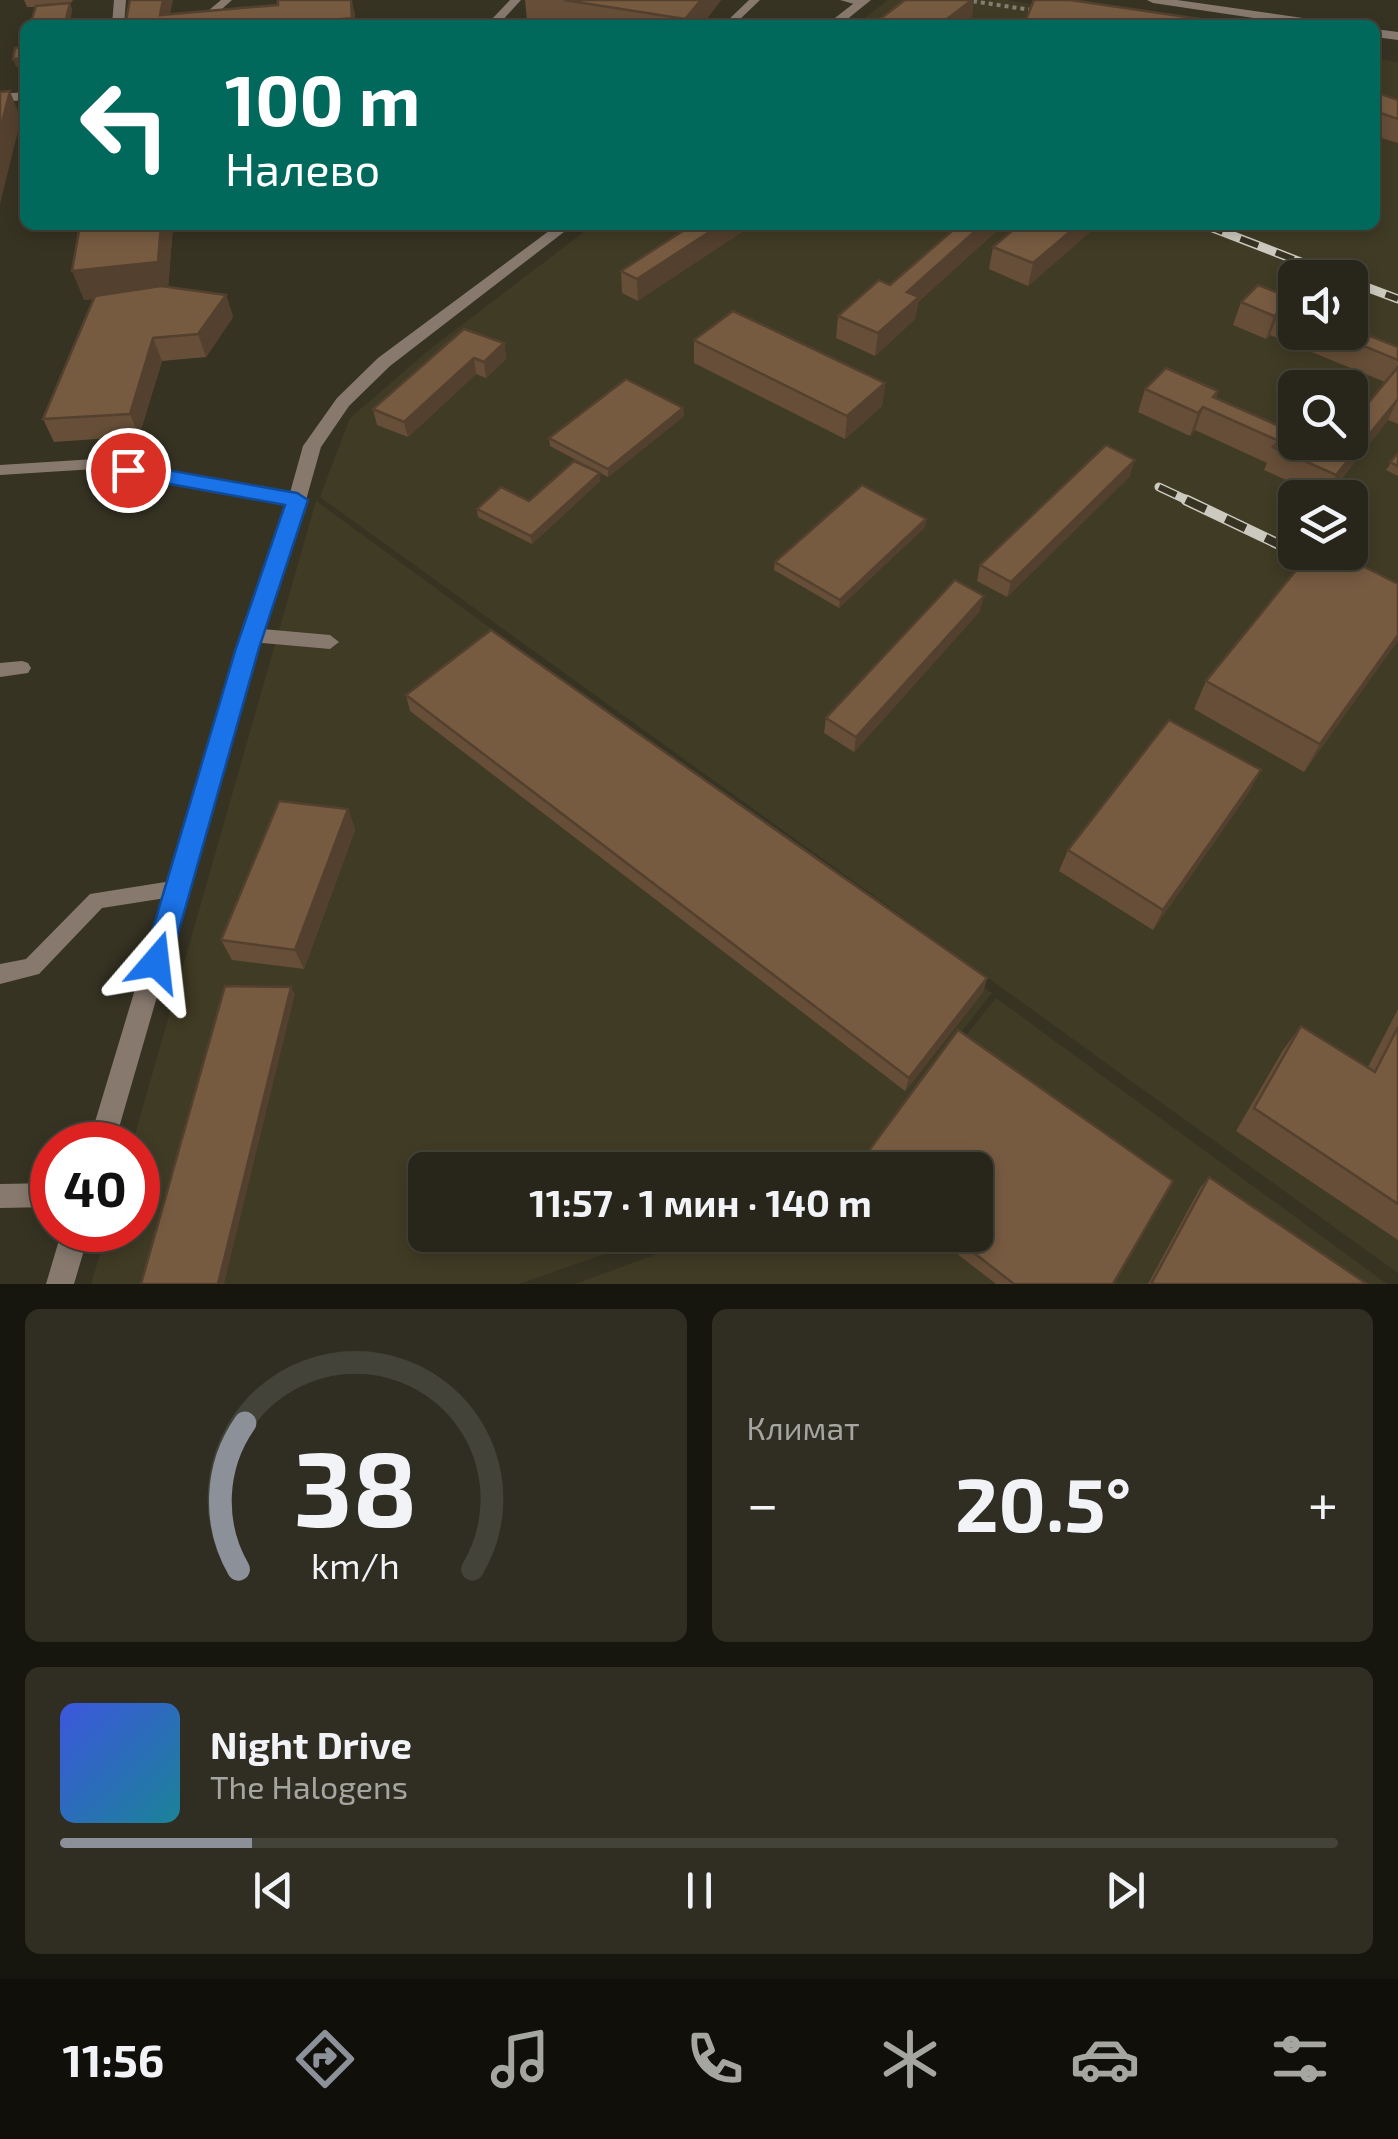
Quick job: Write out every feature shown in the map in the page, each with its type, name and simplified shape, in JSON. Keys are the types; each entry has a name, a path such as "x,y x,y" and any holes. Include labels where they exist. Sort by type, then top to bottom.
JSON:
{"street":[{"path":"1153,0 1290,20"},
{"path":"839,20 863,2"},
{"path":"108,1122 312,446 343,402 384,362 559,230"},
{"path":"60,1284 69,1252"}],"lane":[{"path":"204,20 227,0"},
{"path":"496,20 516,0"},
{"path":"733,20 754,0"},
{"path":"846,0 863,2"},
{"path":"0,470 95,464 297,500"},
{"path":"252,635 330,642"},
{"path":"0,670 22,668"},
{"path":"0,974 32,968 97,900 178,889"},
{"path":"0,1196 30,1195"}],"path":[{"path":"965,0 1044,12"}],"shaded area":[{"path":"888,0 1008,0 1134,20 862,20"},
{"path":"1380,59 1398,62 1398,1273 320,497 350,418 429,350 586,230 1380,230"},
{"path":"316,501 992,993 866,1152 408,1152 408,1252 610,1252 519,1284 91,1284 100,1252 160,1252 160,1122 139,1122"},
{"path":"996,998 1387,1284 575,1284 663,1252 993,1252 993,1152 873,1152"}],"building":[{"path":"130,0 163,0 160,15 278,5 278,0 351,0 352,18 331,20 126,20"},
{"path":"564,0 701,0 685,19"},
{"path":"905,0 972,0 946,20 879,20"},
{"path":"1034,0 1070,0 1207,20 1026,20"},
{"path":"70,3 66,19 32,20 36,6"},
{"path":"15,48 20,48 20,58 13,59"},
{"path":"10,91 0,130 0,92"},
{"path":"1380,94 1398,100 1398,119 1380,113"},
{"path":"79,230 161,230 158,262 72,271"},
{"path":"684,230 712,230 637,279 621,271"},
{"path":"953,230 976,230 907,292 919,297 878,333 838,316 879,280 890,285"},
{"path":"1013,230 1072,230 1033,263 993,247"},
{"path":"1258,285 1278,293 1278,313 1274,316 1241,302"},
{"path":"161,286 226,295 198,334 153,338 130,414 43,419 95,296"},
{"path":"733,311 885,383 847,416 694,340"},
{"path":"464,329 504,343 484,362 474,358 404,422 373,409"},
{"path":"1368,335 1398,347 1398,360 1368,348"},
{"path":"1398,367 1398,399 1368,436 1368,403"},
{"path":"1166,368 1218,391 1213,397 1278,426 1278,441 1203,407 1198,413 1145,389"},
{"path":"626,379 683,408 608,469 549,438"},
{"path":"1106,445 1135,460 1011,582 980,565"},
{"path":"1302,460 1348,460 1336,475"},
{"path":"574,461 600,473 531,536 477,509 501,487 529,501"},
{"path":"862,485 926,519 840,600 775,562"},
{"path":"1368,569 1398,584 1398,635 1320,744 1206,681 1296,570"},
{"path":"955,580 984,596 856,737 826,718"},
{"path":"491,630 987,978 909,1078 406,695"},
{"path":"1169,720 1261,770 1163,910 1068,850"},
{"path":"279,801 348,809 295,950 221,940"},
{"path":"225,986 291,987 218,1284 141,1284 150,1252 160,1252 160,1217"},
{"path":"1301,1026 1375,1072 1398,1027 1398,1204 1254,1108"},
{"path":"958,1030 1173,1181 1113,1284 1014,1284 973,1252 993,1252 993,1152 868,1152"},
{"path":"1209,1177 1367,1284 1151,1284"}],"railway":[{"path":"1218,230 1295,260"},
{"path":"1368,288 1398,299"},
{"path":"1159,487 1191,502"},
{"path":"1186,500 1278,544"}],"route":[{"path":"128,470 297,500 248,648 156,962"}]}
